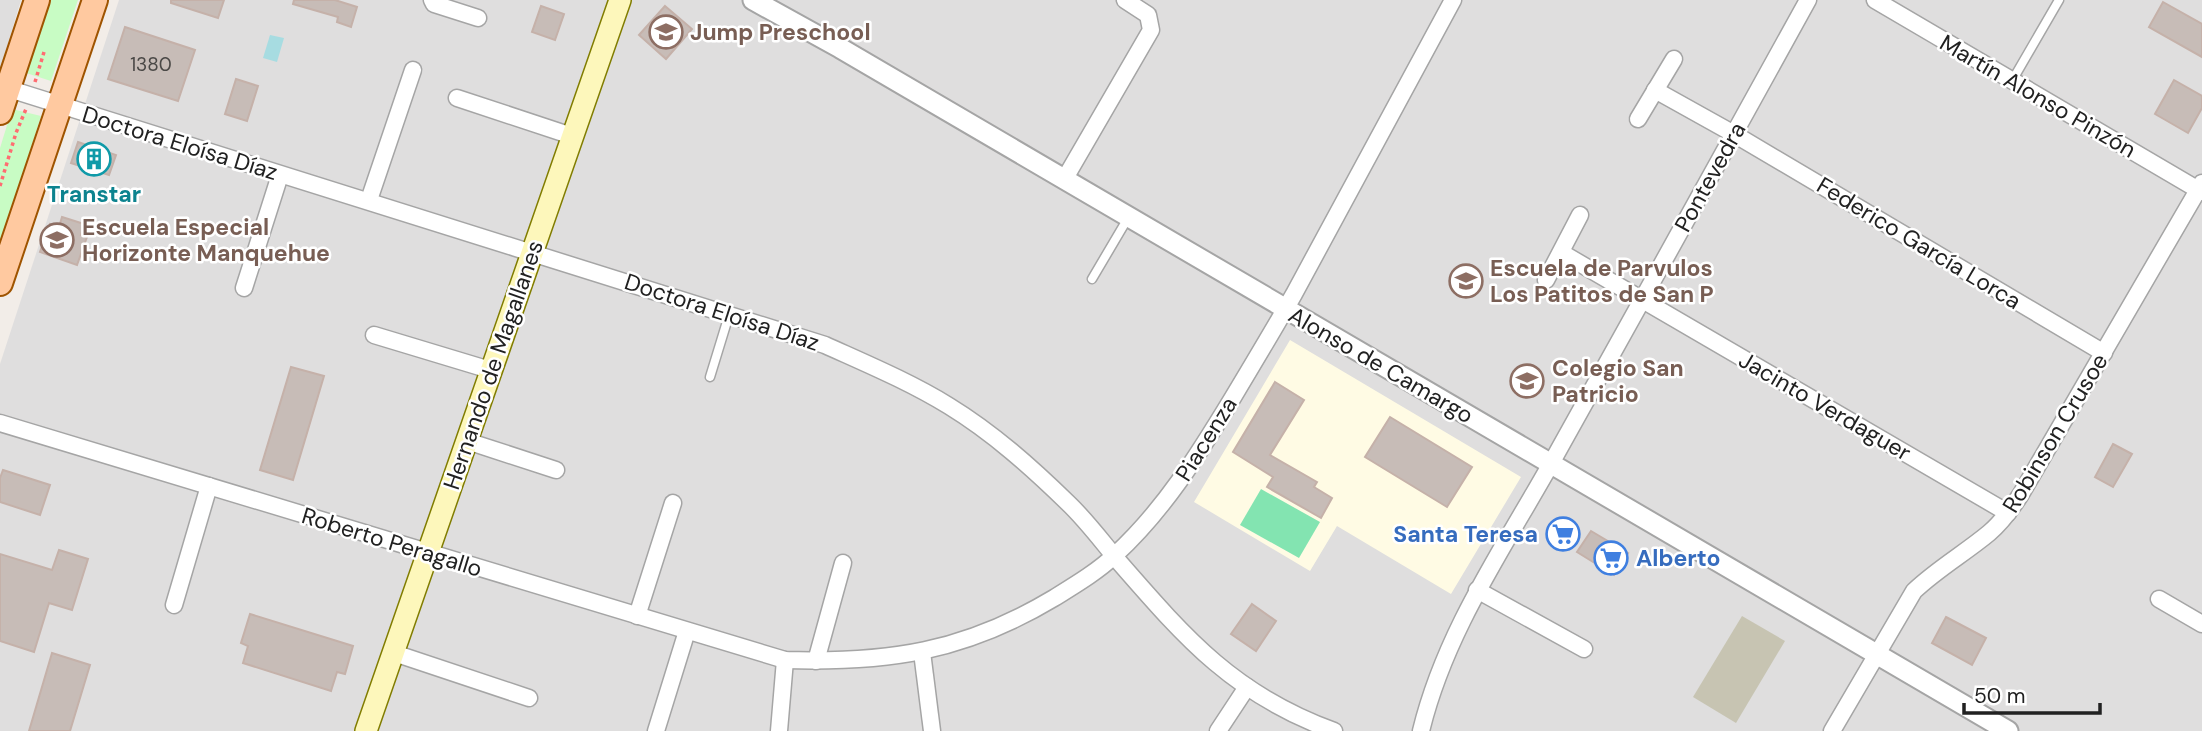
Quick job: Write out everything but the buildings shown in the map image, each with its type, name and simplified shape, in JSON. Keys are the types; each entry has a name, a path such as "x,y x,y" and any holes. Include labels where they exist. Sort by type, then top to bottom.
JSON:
{"main road":[{"path":"0,112 4,87 37,0"},
{"path":"0,283 95,0"},
{"name":"Hernando de Magallanes","path":"366,731 620,0"}],"street":[{"path":"432,0 434,4 478,18"},
{"name":"Alonso de Camargo","path":"753,0 2008,731"},
{"path":"1065,180 1151,30 1148,15 1125,0"},
{"name":"Piacenza","path":"785,660 870,660 922,652 972,637 1024,615 1070,588 1114,556 1178,484 1285,310 1453,0"},
{"name":"Pontevedra","path":"1421,731 1442,664 1478,590 1551,465 1808,0"},
{"name":"Martín Alonso Pinzón","path":"1875,0 2201,188"},
{"path":"1639,119 1674,59"},
{"path":"369,201 413,69"},
{"name":"Doctora Eloísa Díaz","path":"4,87 825,345 898,378 949,406 988,432 1026,463 1071,505 1178,629 1224,671 1270,704 1334,731"},
{"name":"Federico García Lorca","path":"1655,90 2104,353"},
{"path":"457,98 572,136"},
{"path":"244,288 280,175"},
{"name":"Robinson Crusoe","path":"1832,731 1914,591 1930,575 1988,533 2008,513 2201,188"},
{"path":"1546,280 1580,215"},
{"name":"Jacinto Verdaguer","path":"1562,253 2008,513"},
{"path":"374,335 490,370"},
{"name":"Roberto Peragallo","path":"0,423 785,660"},
{"path":"467,441 556,470"},
{"path":"174,605 209,486"},
{"path":"637,615 673,503"},
{"path":"816,661 843,563"},
{"path":"1478,590 1584,649"},
{"path":"2159,599 2202,624"},
{"path":"656,731 687,631"},
{"path":"922,652 932,731"},
{"path":"394,653 529,698"},
{"path":"779,731 785,660"},
{"path":"1217,731 1247,687"}],"lane":[{"path":"2012,80 2059,0"},
{"path":"1092,279 1128,218"},
{"path":"710,377 729,315"}],"shaded area":[{"path":"0,0 21,0 0,70"},
{"path":"119,0 2202,0 2202,731 0,731 0,364"},
{"path":"1290,340 1521,477 1451,594 1337,526 1310,571 1194,502"},
{"path":"1742,616 1785,641 1736,723 1693,697"}],"green space":[{"path":"47,0 78,0 51,81 23,72"},
{"path":"12,109 41,116 0,246 0,148"},
{"path":"1261,489 1320,522 1299,558 1240,525"}],"water":[{"path":"270,35 284,38 277,62 263,58"}],"place":[{"name":"Jump Preschool","path":"666,32"},
{"name":"Transtar","path":"94,159"},
{"name":"Escuela Especial Horizonte Manquehue","path":"57,240"},
{"name":"Escuela de Parvulos Los Patitos de San P","path":"1466,281"},
{"name":"Colegio San Patricio","path":"1527,381"},
{"name":"Santa Teresa","path":"1563,534"},
{"name":"Alberto","path":"1611,558"}]}
